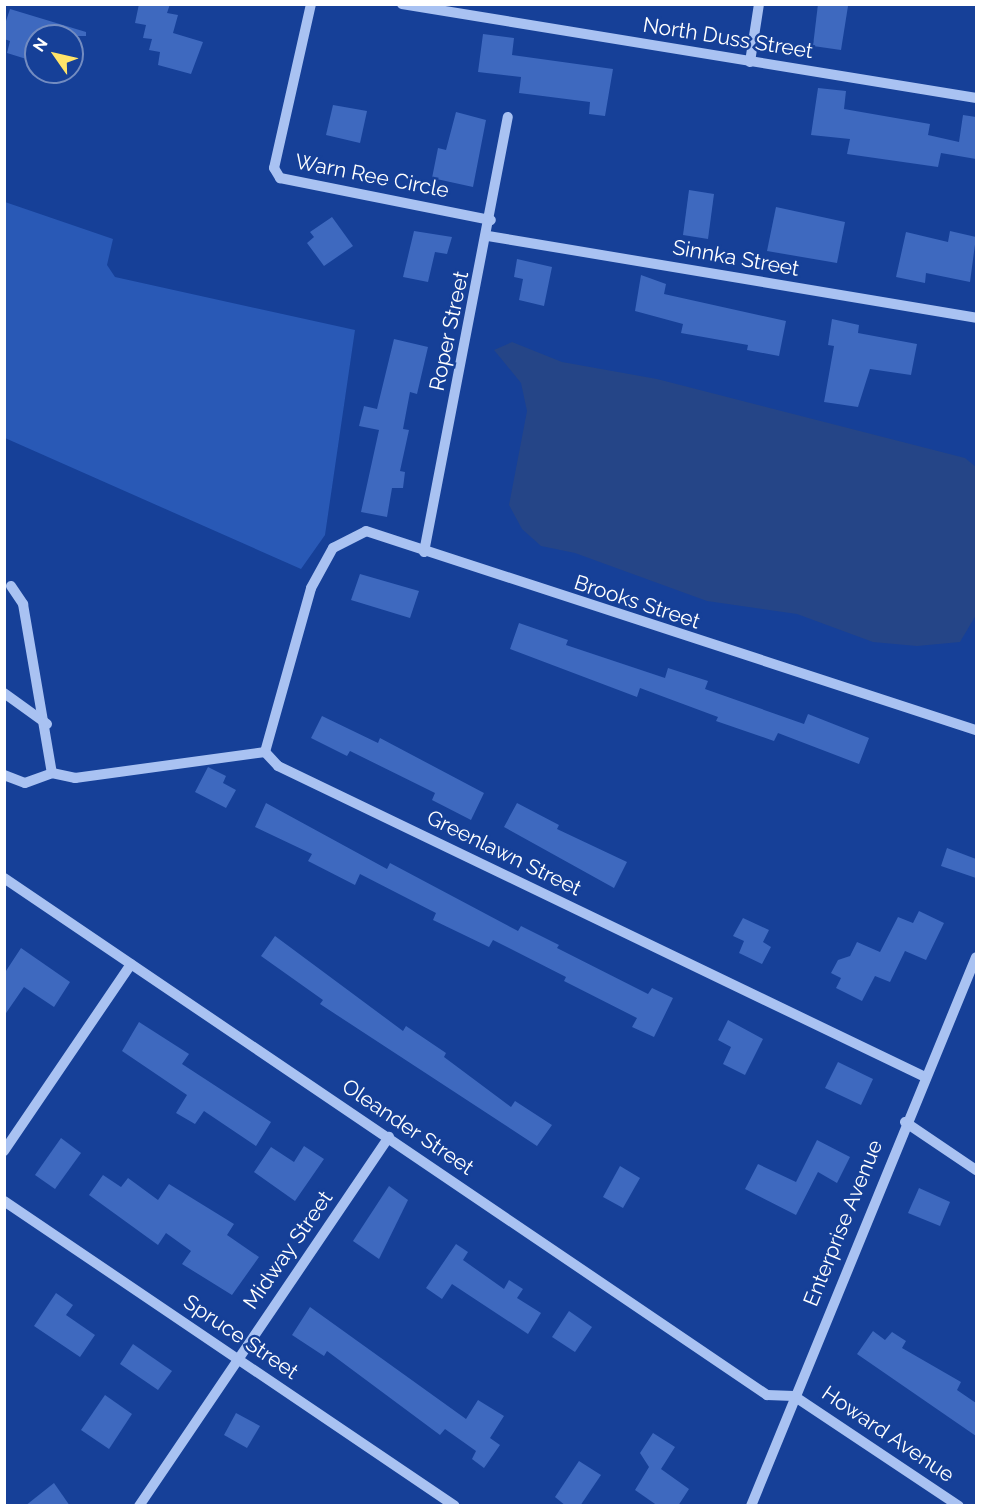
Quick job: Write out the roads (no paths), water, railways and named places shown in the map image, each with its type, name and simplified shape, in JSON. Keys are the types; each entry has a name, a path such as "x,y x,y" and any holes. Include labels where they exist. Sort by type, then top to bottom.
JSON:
{"street":[{"name":"Warn Ree Circle","path":"311,4 274,168 280,178 491,220"},
{"name":"North Duss Street","path":"402,4 976,98"},
{"path":"750,62 759,4"},
{"name":"Roper Street","path":"424,552 488,236 508,117"},
{"name":"Sinnka Street","path":"488,236 976,318"},
{"name":"Brooks Street","path":"265,752 311,588 333,548 366,531 424,552 976,730"},
{"path":"11,586 23,603 47,724 52,773"},
{"path":"4,693 47,724"},
{"path":"4,775 25,783 52,773 75,778 265,752"},
{"name":"Greenlawn Street","path":"265,752 279,766 925,1077"},
{"name":"Oleander Street","path":"4,878 767,1395 795,1396"},
{"name":"Enterprise Avenue","path":"751,1506 905,1122 976,957"},
{"path":"4,1150 131,964"},
{"path":"905,1122 976,1170"},
{"name":"Midway Street","path":"139,1506 237,1358 389,1137"},
{"name":"Spruce Street","path":"4,1201 455,1506"},
{"name":"Howard Avenue","path":"795,1396 959,1506"}]}
